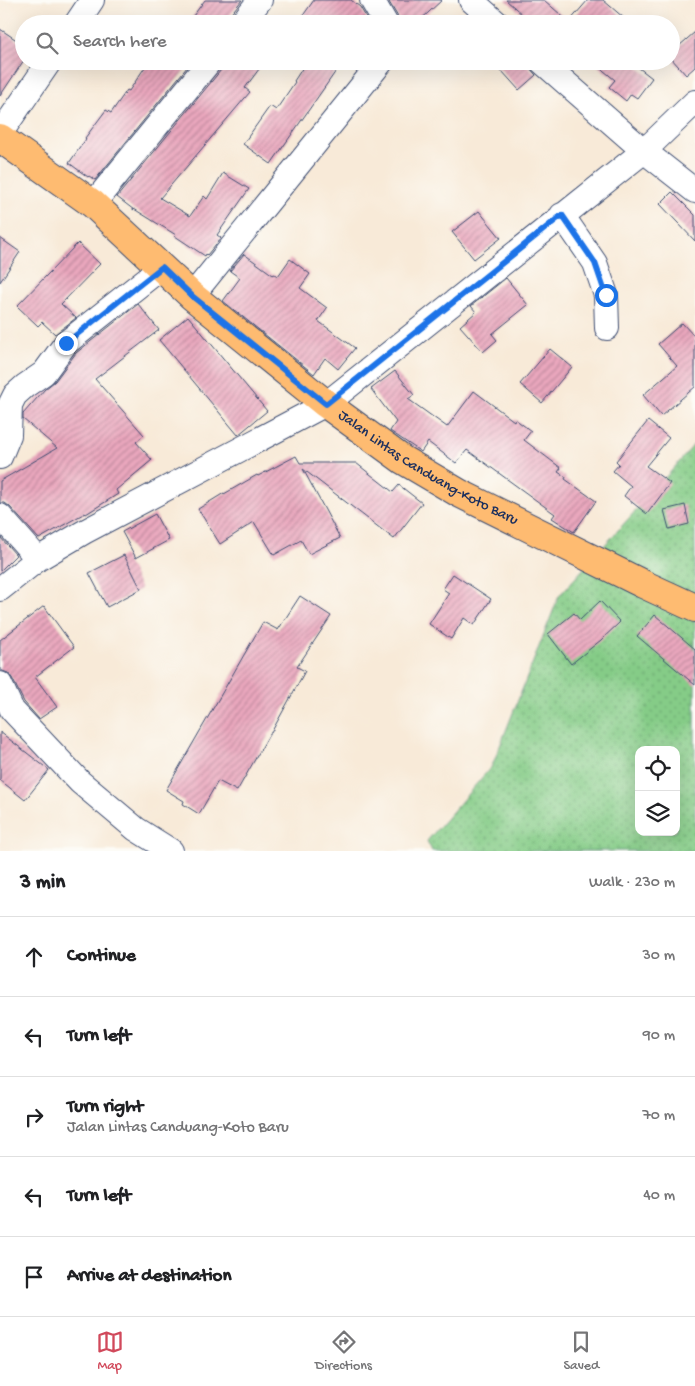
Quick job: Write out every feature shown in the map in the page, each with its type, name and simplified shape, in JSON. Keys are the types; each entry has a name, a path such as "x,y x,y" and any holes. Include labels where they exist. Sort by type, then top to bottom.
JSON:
{"main road":[{"name":"Jalan Lintas Canduang-Koto Baru","path":"0,136 93,204 192,296 326,404 403,460 459,493 695,608"}],"street":[{"path":"82,15 92,0"},
{"path":"248,15 260,0"},
{"path":"372,0 381,15"},
{"path":"471,0 488,15"},
{"path":"0,136 44,70"},
{"path":"93,204 203,70"},
{"path":"192,296 375,70"},
{"path":"551,70 644,151 695,192"},
{"path":"0,589 38,559 84,532 326,404 644,151 695,102"},
{"path":"562,215 595,263 606,295 608,328"},
{"path":"0,458 8,435 10,405 15,395 44,373 66,343 162,267"},
{"path":"0,516 38,559"},
{"path":"0,684 12,710 80,782 136,828 171,851"}],"green space":[{"path":"695,443 695,851 432,851 427,841 492,766 559,596"}],"building":[{"path":"205,0 242,0 230,15 194,15"},
{"path":"314,0 351,0 360,7 365,15 303,15"},
{"path":"392,0 442,0 426,15 397,15 389,2"},
{"path":"506,0 544,0 561,15 523,15"},
{"path":"588,0 603,0 620,15 575,15"},
{"path":"0,29 15,39 15,70 17,70 0,96"},
{"path":"695,32 695,67 686,75 680,68 680,45"},
{"path":"143,70 185,70 95,180 88,177 69,163 106,110 111,113 127,90 129,91"},
{"path":"221,70 258,70 245,88 250,92 160,198 190,216 204,196 207,199 223,173 249,189 217,235 221,238 207,255 205,256 117,197"},
{"path":"301,70 337,70 271,164 243,144 270,106 276,110"},
{"path":"501,70 532,70 536,75 519,90"},
{"path":"603,70 642,70 652,78 637,98 631,94 626,101 609,87 615,80"},
{"path":"672,192 695,215 695,241 660,204"},
{"path":"479,211 501,238 474,259 452,232"},
{"path":"0,238 20,252 0,282"},
{"path":"78,243 100,264 61,304 76,318 55,334 42,322 38,326 17,306"},
{"path":"244,254 273,275 278,276 290,259 310,274 300,288 327,308 318,321 355,348 338,369 325,358 314,374 223,301 240,278 230,271"},
{"path":"506,278 528,305 492,334 497,340 483,352 460,326 476,312 471,306"},
{"path":"138,304 159,330 95,379 144,435 136,442 152,460 116,490 118,494 86,514 39,539 10,507 5,503 0,503 0,481 57,448 23,419 23,414 45,389 55,381 76,353"},
{"path":"188,316 267,411 238,435 159,340"},
{"path":"682,323 695,337 695,387 661,416 643,395 677,366 658,344"},
{"path":"550,349 572,367 542,403 520,384"},
{"path":"395,371 414,395 408,399 447,427 474,391 514,421 515,419 531,431 524,440 561,468 558,472 566,477 565,479 596,501 574,532 552,518 555,514 467,450 456,463 428,442 421,452 390,431 396,422 371,389"},
{"path":"648,421 669,438 646,466 670,483 647,514 624,496 631,486 613,471 619,464 616,461"},
{"path":"296,456 300,463 356,463 393,492 399,485 422,503 394,539 303,469 340,538 309,554 301,540 274,555 254,522 220,544 198,509 257,475"},
{"path":"685,505 689,524 669,529 664,510"},
{"path":"155,514 169,540 136,558 122,532"},
{"path":"0,537 16,555 0,571"},
{"path":"124,555 141,589 107,607 89,573"},
{"path":"453,574 491,599 474,625 464,618 451,639 429,624 449,593 443,589"},
{"path":"300,596 331,616 297,667 305,671 237,791 218,781 199,814 183,804 184,801 166,790 263,622 278,630"},
{"path":"600,601 620,622 571,664 548,634 574,613 580,620"},
{"path":"44,606 74,647 35,677 57,707 39,719 24,702 12,678 8,673 0,670 0,640"},
{"path":"655,615 695,649 695,685 637,636"},
{"path":"0,732 49,770 25,800 0,780"}],"route":[{"path":"66,343 162,267 192,296 326,404 562,215 595,263 606,295"}]}
